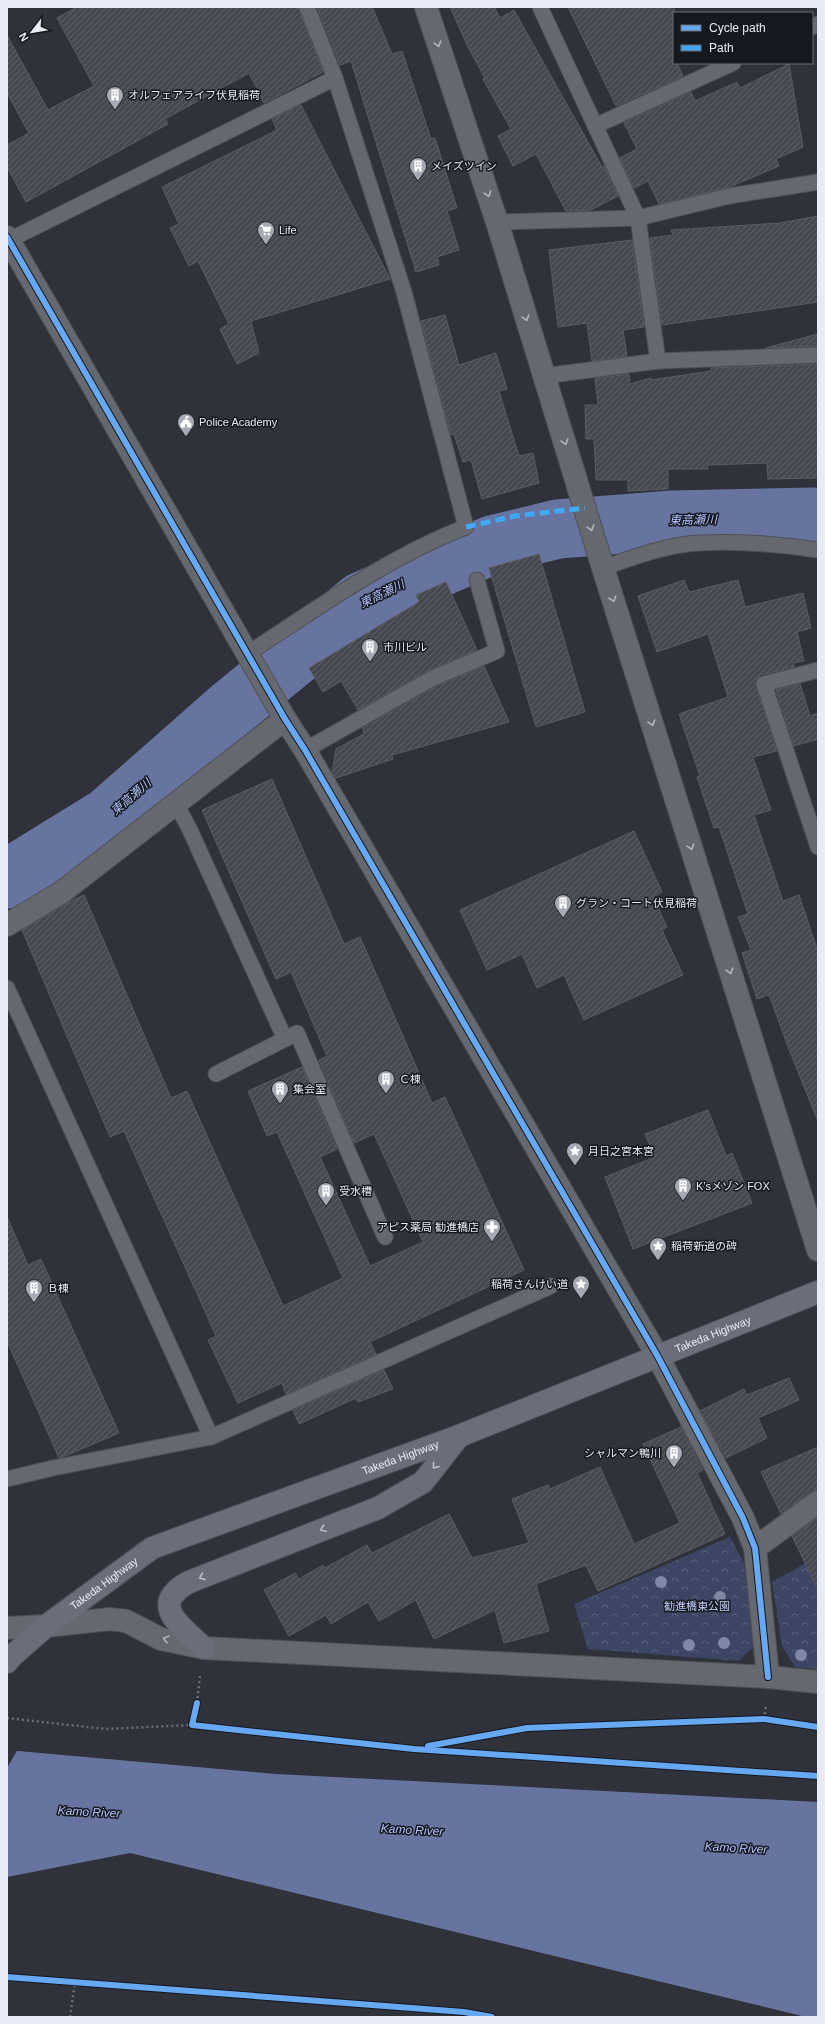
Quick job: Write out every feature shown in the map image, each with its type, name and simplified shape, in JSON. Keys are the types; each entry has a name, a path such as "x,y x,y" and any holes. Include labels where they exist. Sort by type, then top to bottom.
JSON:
{"highway":[{"name":"Takeda Highway","path":"9,1659 46,1626 152,1548 459,1436 657,1355 818,1292"},
{"path":"204,1648 177,1622 170,1612 169,1603 171,1594 178,1588 378,1508 423,1482 459,1436"}],"street":[{"path":"426,7 497,222 600,558 818,1250"},
{"path":"8,239 281,713 305,750 657,1355 743,1518 755,1548 768,1677"},
{"path":"7,924 62,892 176,804 281,713"},
{"path":"755,1548 818,1502"},
{"path":"7,1628 46,1626 110,1619 126,1621 162,1639 204,1648 768,1677 818,1682"}],"lane":[{"path":"247,654 345,590 431,540 466,527 404,292 335,78 307,7"},
{"path":"540,7 638,218 658,361"},
{"path":"595,126 731,64"},
{"path":"8,239 335,78"},
{"path":"497,222 638,218 728,196 818,182"},
{"path":"544,376 658,361 818,355"},
{"path":"600,558 655,551 698,543 774,545 818,550 818,554"},
{"path":"305,750 431,679 497,651 477,580"},
{"path":"818,670 764,684 818,847"},
{"path":"176,804 189,828 285,1039"},
{"path":"7,988 211,1437"},
{"path":"216,1074 297,1033 385,1237"},
{"path":"7,1479 53,1468 211,1437 551,1286"}],"path":[{"path":"195,1710 200,1672"},
{"path":"7,1718 105,1729 192,1725 200,1726"},
{"path":"192,1725 194,1718"},
{"path":"756,1719 772,1720"},
{"path":"68,1982 83,1983"},
{"path":"70,2017 75,1982"}],"green space":[{"name":"勧進橋東公園","path":"730,1537 744,1563 754,1646 739,1661 588,1649 574,1604"},
{"path":"818,1556 818,1669 795,1667 782,1646 772,1582"}],"water":[{"name":"Kamo River","path":"7,1750 276,1774 818,1802 818,2017 806,2017 130,1853 7,1877"}],"pier":[{"path":"7,1748 18,1749 7,1768"}],"building":[{"path":"77,7 298,7 323,72 264,103 249,73 165,119 168,124 26,202 7,167 7,145 29,133 7,93 7,35 48,110 94,86 57,18"},
{"path":"317,7 372,7 392,54 402,51 431,139 435,138 457,208 447,211 459,250 437,257 439,265 416,272 351,61 340,65"},
{"path":"450,7 494,7 500,18 514,10 602,167 604,166 618,196 591,210 566,211 536,154 513,166 498,136 511,129 483,79 485,78 468,47"},
{"path":"568,7 674,7 673,64 677,64 683,76 616,106"},
{"path":"789,64 803,147 776,159 779,166 732,186 659,204 648,181 634,188 620,158 637,149 624,123 691,92 695,101 737,82 740,88"},
{"name":"Life","path":"301,105 390,279 251,321 259,353 237,364 220,329 229,324 198,261 189,266 170,228 179,224 162,187 277,130 272,119"},
{"path":"818,216 818,302 662,325 650,238 673,235 671,230 780,223"},
{"path":"632,240 644,327 623,330 627,356 592,361 587,323 558,327 549,250"},
{"path":"445,315 459,365 496,353 507,389 499,391 519,456 533,453 539,483 482,499 471,460 463,462 454,434 451,435 421,321"},
{"path":"818,334 818,346 766,348"},
{"path":"818,364 818,478 768,479 767,463 708,465 708,469 668,469 668,489 628,491 628,480 596,480 594,439 586,439 585,405 598,405 595,378 629,374 630,384 651,378 651,380 711,371 711,368"},
{"path":"539,554 585,712 536,727 489,568"},
{"path":"684,580 689,592 738,580 745,607 803,593 811,628 797,632 804,661 793,663 794,667 761,675 755,682 777,751 753,757 771,810 754,815 783,901 799,895 818,952 818,1119 790,1052 769,995 757,999 742,953 751,950 738,917 748,914 719,827 714,828 697,777 700,776 679,714 728,697 708,634 657,652 638,596"},
{"path":"446,582 477,650 427,671 358,710 341,681 323,692 309,668 419,602 416,595"},
{"path":"484,666 509,722 392,755 393,759 336,778 332,772 336,749 364,734 363,728 435,687"},
{"path":"800,684 810,716 818,713 818,739 794,746 776,690"},
{"name":"Ｃ棟","path":"272,779 344,944 360,937 432,1103 445,1097 524,1270 370,1342 376,1354 286,1394 282,1383 238,1403 208,1340 216,1336 124,1131 110,1137 22,930 84,895 171,1098 187,1091 283,1306 343,1278 277,1132 267,1136 248,1091 302,1067 337,1149 320,1157 370,1266 423,1242 374,1134 354,1143 319,1060 327,1056 291,972 276,979 202,810"},
{"name":"グラン・コート伏見稲荷","path":"634,831 662,892 653,897 667,927 662,930 683,975 584,1020 564,975 537,988 522,954 487,970 460,910"},
{"path":"708,1110 726,1156 732,1153 752,1203 633,1249 605,1177 655,1157 645,1134"},
{"name":"Ｂ棟","path":"7,1217 28,1265 41,1259 119,1433 59,1458 7,1341"},
{"path":"384,1370 393,1389 358,1402 356,1398 299,1424 293,1410"},
{"path":"789,1378 799,1400 758,1418 767,1438 726,1458 700,1411 744,1389 747,1395"},
{"path":"681,1427 703,1470 697,1473 725,1534 598,1591 586,1565 536,1584 549,1631 504,1643 495,1610 434,1639 416,1600 379,1621 368,1602 331,1624 326,1615 289,1636 264,1590 295,1573 299,1579 323,1565 325,1568 367,1545 372,1553 449,1514 472,1558 529,1543 512,1499 548,1485 550,1489 600,1467 634,1544 680,1523 643,1444"},
{"path":"818,1447 818,1490 811,1492 781,1514 761,1472"},
{"path":"818,1517 818,1590 792,1536"}],"waterway":[{"name":"東高瀬川","path":"7,879 108,817 233,707 362,601 492,545 558,529 673,520 813,517 818,519"}],"marked path":[{"path":"466,527 515,516 585,508"}],"cycle path":[{"path":"7,237 285,719 305,750 657,1355 743,1518 755,1548 768,1677"},
{"path":"197,1703 192,1725 414,1749 818,1776"},
{"path":"428,1746 527,1728 764,1719 818,1727"},
{"path":"7,1977 464,2012 492,2017"}],"place":[{"name":"オルフェアライフ伏見稲荷","path":"115,110"},
{"name":"メイズツイン","path":"418,181"},
{"name":"Life","path":"266,245"},
{"name":"Police Academy","path":"186,437"},
{"name":"市川ビル","path":"370,662"},
{"name":"グラン・コート伏見稲荷","path":"563,918"},
{"name":"Ｃ棟","path":"386,1094"},
{"name":"集会室","path":"280,1104"},
{"name":"月日之宮本宮","path":"575,1166"},
{"name":"K’sメゾン FOX","path":"683,1201"},
{"name":"受水槽","path":"326,1206"},
{"name":"アピス薬局 勧進橋店","path":"492,1242"},
{"name":"稲荷新道の碑","path":"658,1261"},
{"name":"稲荷さんけい道","path":"581,1299"},
{"name":"Ｂ棟","path":"34,1303"},
{"name":"シャルマン鴨川","path":"674,1468"}]}
